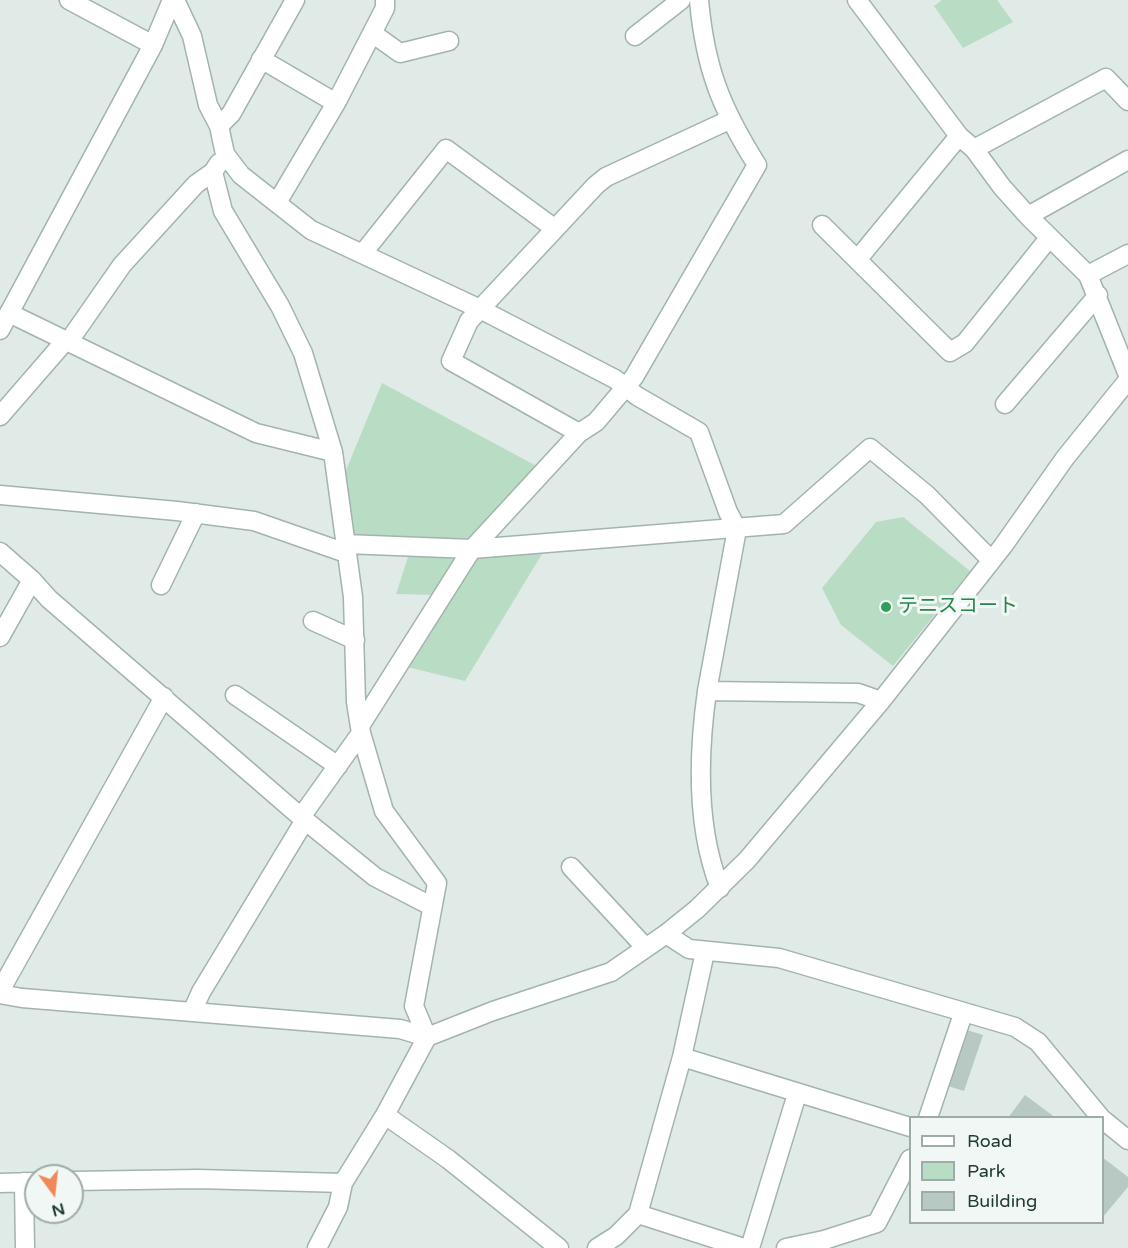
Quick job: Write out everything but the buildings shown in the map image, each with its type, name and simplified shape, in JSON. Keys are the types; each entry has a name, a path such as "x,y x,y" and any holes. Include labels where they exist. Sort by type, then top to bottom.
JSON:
{"street":[{"path":"69,0 153,45"},
{"path":"0,330 153,45 173,0"},
{"path":"173,0 192,36 208,105 219,126 225,154 241,175 278,201 311,230 480,309 626,387 699,432 728,512 737,529 703,723 703,820 710,862 720,888"},
{"path":"219,126 231,114 295,0"},
{"path":"278,201 336,103 385,8 385,0"},
{"path":"635,36 681,0"},
{"path":"192,1011 303,819 361,730 472,549 579,433 596,422 626,387 757,165 729,120 707,63 699,0"},
{"path":"857,0 959,136 974,149 1002,187 1028,216 1088,275 1098,295 1128,375"},
{"path":"372,33 400,53 449,41"},
{"path":"261,59 336,103"},
{"path":"974,149 1106,78 1128,101"},
{"path":"579,433 451,361 469,321 554,228 606,177 729,120"},
{"path":"857,260 959,136"},
{"path":"363,253 446,149 554,228"},
{"path":"0,416 68,340 122,265 196,184 213,172 225,154"},
{"path":"1028,216 1128,160"},
{"path":"213,172 223,210 280,306 303,353 333,453 353,597 356,702 361,730 384,811 437,883 414,1006 427,1037"},
{"path":"822,225 950,352 965,343 1049,238"},
{"path":"1088,275 1128,254"},
{"path":"1005,404 1098,295"},
{"path":"9,313 256,433 333,453"},
{"path":"164,698 0,992 22,999 400,1029 427,1037 493,1011 612,972 666,934 720,888 881,701 991,560 1065,458 1128,380"},
{"path":"0,495 195,513 254,522 345,549 472,549 784,524 870,448 927,495 991,560"},
{"path":"161,585 195,513"},
{"path":"0,552 32,580 49,599 303,819 375,877 431,906"},
{"path":"0,637 32,580"},
{"path":"314,621 355,640"},
{"path":"707,691 858,693 881,701"},
{"path":"235,695 338,766"},
{"path":"571,867 645,947"},
{"path":"666,934 689,949 779,958 963,1014 1015,1027 1038,1042 1100,1116"},
{"path":"597,1248 616,1236 638,1214 681,1057 705,952"},
{"path":"929,1116 963,1014"},
{"path":"317,1248 338,1207 343,1183 385,1115 427,1037"},
{"path":"681,1057 909,1127"},
{"path":"750,1248 797,1094"},
{"path":"385,1115 448,1159 559,1248"},
{"path":"1104,1120 1128,1140"},
{"path":"786,1248 824,1240 877,1222 909,1161"},
{"path":"84,1181 198,1179 343,1183"},
{"path":"0,1183 24,1182"},
{"path":"638,1214 744,1248"},
{"path":"25,1248 27,1224"}],"green space":[{"path":"942,0 997,0 1013,22 963,48 934,6"},
{"path":"382,383 542,469 472,540 355,537 344,475"},
{"name":"テニスコート","path":"903,517 970,571 893,666 841,625 822,588 876,522"},
{"path":"545,549 465,681 403,666 478,550"},
{"path":"410,551 466,553 439,595 396,594"}],"place":[{"name":"テニスコート","path":"886,607"}]}
